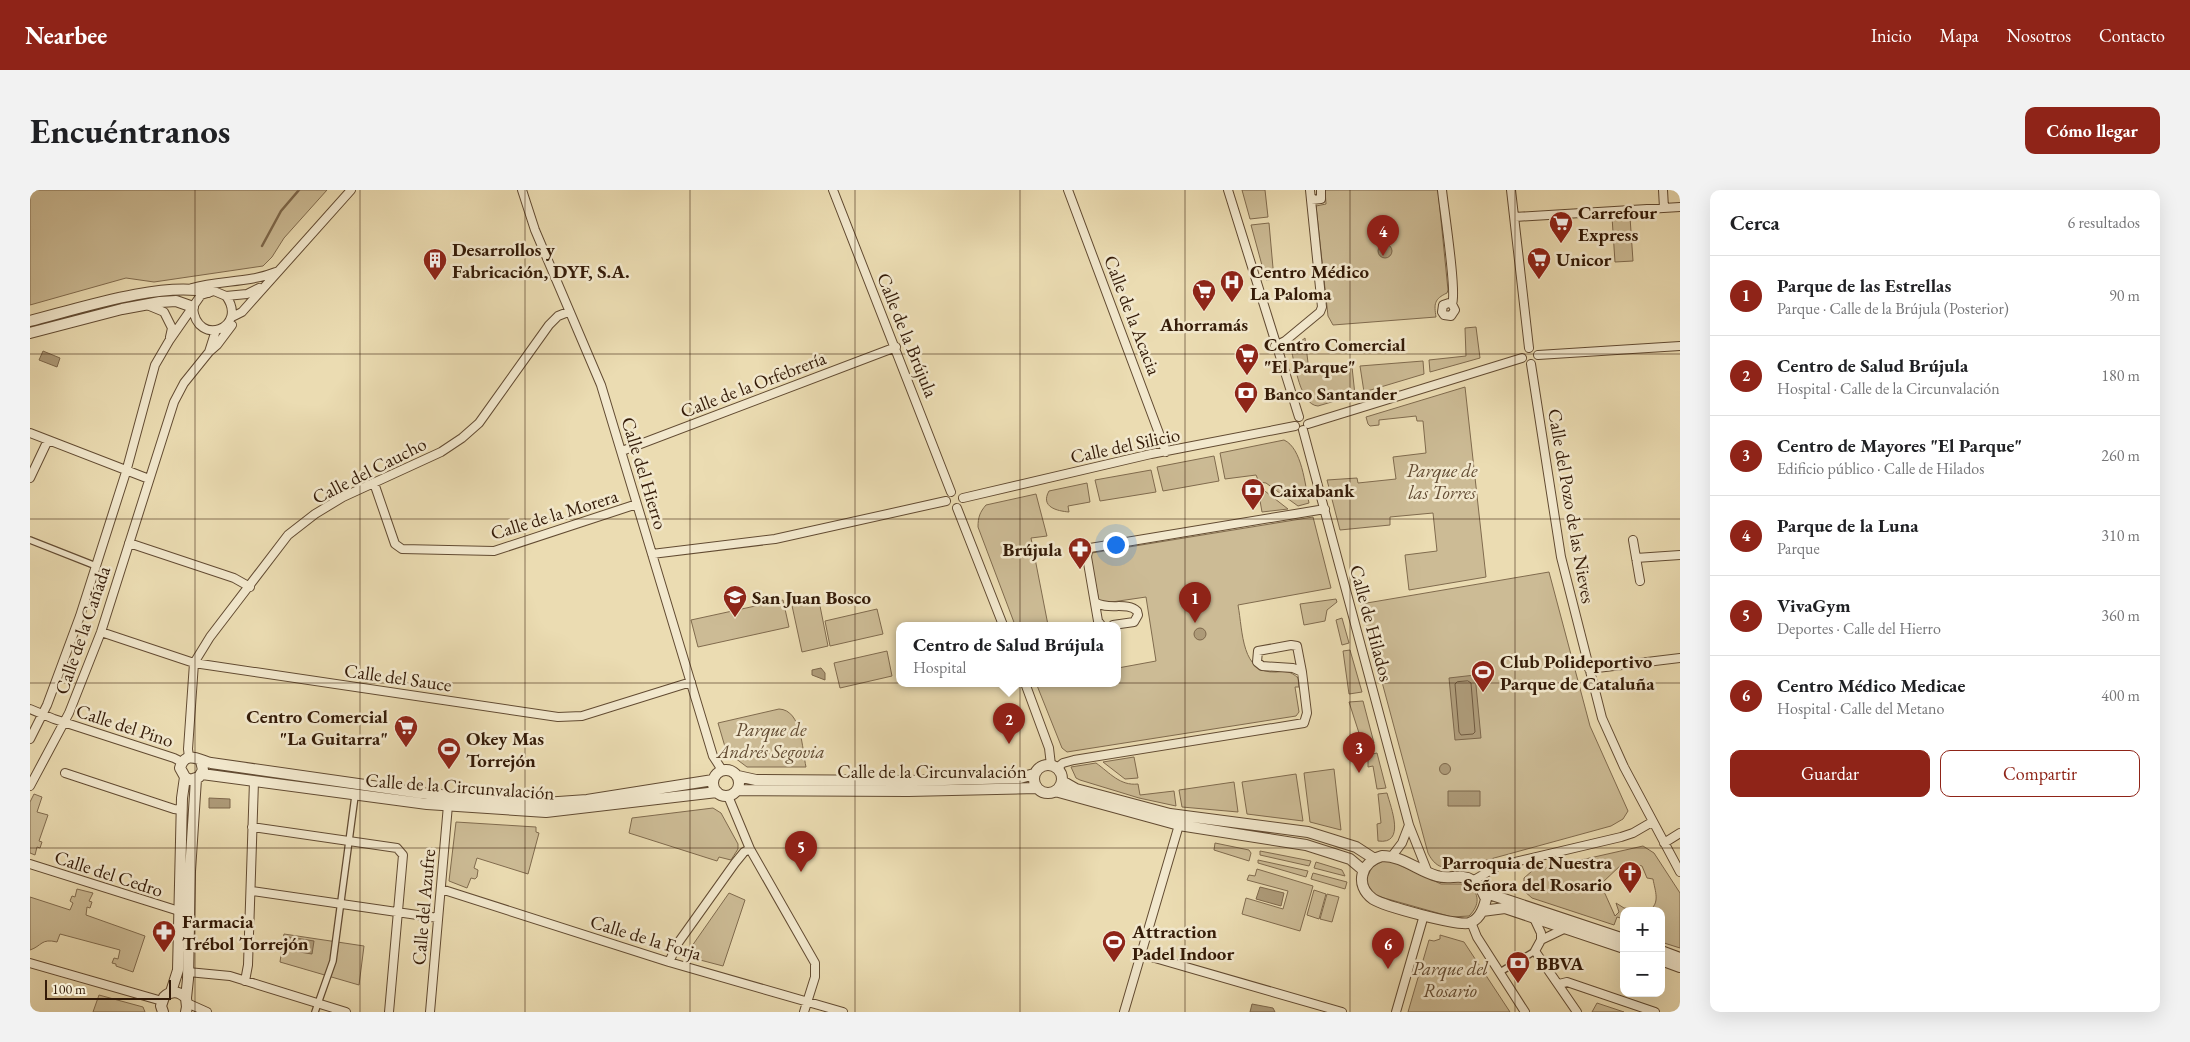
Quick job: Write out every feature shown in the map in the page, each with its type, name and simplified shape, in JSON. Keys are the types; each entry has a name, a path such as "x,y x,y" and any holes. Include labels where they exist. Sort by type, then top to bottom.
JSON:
{"street":[{"name":"Calle de la Cañada","path":"30,786 65,722 101,632 148,479 174,402 184,383 265,285 351,190"},
{"name":"Calle del Hierro","path":"522,190 535,230 568,312 601,385 713,756 722,770"},
{"name":"Calle de la Brújula","path":"833,190 896,347 951,492"},
{"name":"Calle de la Acacia","path":"1068,190 1166,452"},
{"path":"1228,190 1275,346 1299,417"},
{"path":"1275,346 1285,341 1320,312 1322,307 1310,190"},
{"path":"1311,200 1321,199 1320,190"},
{"path":"1442,190 1454,299 1452,304"},
{"path":"1511,190 1529,348"},
{"path":"1663,190 1664,208"},
{"path":"1514,217 1680,207"},
{"name":"Calle de la Cañada","path":"192,288 205,284 254,279 278,271"},
{"name":"Calle de la Cañada","path":"226,296 247,294 265,285"},
{"path":"30,321 119,298 192,288 208,292 214,291 226,296 231,302 232,317 224,327 216,330 208,330 199,326 194,317 193,307 196,300 208,292"},
{"path":"30,333 122,309 147,305 176,301 193,307"},
{"path":"147,305 164,312 169,318 172,328 168,341"},
{"name":"Calle de la Cañada","path":"30,739 43,714 80,616 126,472 155,365 168,341 193,307"},
{"name":"Calle de la Cañada","path":"232,317 242,312"},
{"name":"Calle del Caucho","path":"185,760 194,663 210,638 288,535 315,514 343,497 441,452 462,438 479,423 549,325 558,316 568,312"},
{"name":"Calle de la Cañada","path":"209,352 216,330"},
{"path":"1538,355 1680,346"},
{"name":"Calle de la Orfebrería","path":"622,451 896,347"},
{"path":"1529,348 1533,348 1538,355"},
{"path":"1529,348 1522,353 1522,358 1527,364 1536,362 1538,355"},
{"path":"1299,417 1294,422 1295,426 1300,430 1522,358"},
{"name":"Calle del Pozo de las Nieves","path":"1531,364 1561,557 1602,718 1624,767 1680,872"},
{"path":"1299,417 1307,420 1306,427"},
{"name":"Calle del Silicio","path":"963,498 1166,452 1295,426"},
{"name":"Calle de Hilados","path":"1306,427 1325,509 1409,825 1428,873"},
{"path":"30,433 148,479"},
{"path":"30,478 48,440"},
{"name":"Calle de la Morera","path":"374,483 395,544 402,549 494,551 637,504"},
{"path":"951,492 960,494 963,498 961,506 957,508 952,508 946,502 946,498 951,492"},
{"path":"652,554 775,539 946,502"},
{"path":"957,508 1002,622"},
{"path":"1099,622 1088,551 1093,547 1325,509"},
{"path":"30,540 96,566"},
{"path":"1633,540 1640,581"},
{"path":"129,543 234,578 250,587"},
{"path":"1636,558 1680,554"},
{"path":"1095,602 1104,607 1129,607 1137,611 1138,615 1134,622 1121,624"},
{"name":"Calle del Sauce","path":"101,632 194,663 558,717 582,716 690,682"},
{"path":"1302,672 1293,668 1262,666 1258,662 1258,651 1291,645 1296,646 1302,672 1306,720 1299,725 1074,760 1054,767 1040,767 1034,774 1034,782 1037,788 1044,792 1055,791 1180,820 1306,845 1350,859 1363,870"},
{"path":"1590,669 1680,658"},
{"path":"1026,687 1054,767 1061,774 1062,781 1055,791"},
{"name":"Calle del Pino","path":"30,709 174,758 185,760"},
{"path":"163,1012 162,1001 171,992 178,970 184,777 180,768 185,760 197,758 201,761 203,770 199,777 190,871 186,1004"},
{"name":"Calle de la Circunvalación","path":"201,761 428,794 544,803 587,800 713,780"},
{"path":"728,796 738,790 740,783 738,776 732,770 722,770 716,774 713,780 714,787 717,792 728,796 750,849 815,963 815,978 804,1012"},
{"path":"65,773 182,810"},
{"name":"Calle de la Circunvalación","path":"738,776 756,780 908,781 1020,778 1034,774"},
{"path":"184,777 190,780 199,777"},
{"name":"Calle de la Circunvalación","path":"199,777 254,782 355,796 448,805 556,812 717,792"},
{"path":"1062,781 1076,788 1180,820 1308,832 1356,847 1373,858 1392,856 1428,873 1449,878 1462,877 1474,880 1486,899 1482,911 1470,922 1452,922 1375,900 1364,888 1362,879 1363,870 1373,858"},
{"path":"245,981 248,965 252,891 254,782"},
{"name":"Calle de la Circunvalación","path":"738,790 908,791 1037,788"},
{"path":"315,1012 333,960 339,903 355,796"},
{"name":"Calle del Azufre","path":"430,1012 448,805"},
{"path":"1124,1012 1180,820"},
{"path":"1474,880 1498,866 1621,837 1633,833 1652,822"},
{"path":"1392,856 1402,843 1409,825"},
{"path":"252,827 397,848 403,855 389,1011"},
{"path":"1664,843 1680,833"},
{"path":"669,962 678,943 729,871 744,852 750,849"},
{"name":"Calle del Cedro","path":"30,864 179,911"},
{"name":"Calle de la Forja","path":"441,889 669,962 843,1012"},
{"path":"252,891 438,918"},
{"path":"1483,892 1620,938"},
{"path":"1482,911 1505,908 1620,947"},
{"path":"1396,1012 1424,915"},
{"path":"1533,916 1541,933 1542,940"},
{"path":"1470,922 1477,937 1525,1012"},
{"path":"1500,972 1536,951 1542,940 1566,928"},
{"path":"1536,951 1577,1012"},
{"path":"1664,952 1680,958"},
{"path":"1142,954 1342,1012"},
{"path":"1665,961 1680,967"},
{"path":"30,964 162,1001"},
{"path":"188,972 230,976 346,1012"},
{"path":"1559,984 1567,982 1655,1012"},
{"path":"171,992 182,994 186,1004 207,1012"}],"green space":[{"path":"30,190 327,190 284,238 272,257 263,266 154,282 126,278 30,305"},
{"path":"1242,190 1265,190 1268,217 1250,219"},
{"path":"1325,190 1438,190 1448,290 1436,302 1436,317 1333,325 1328,316 1316,206 1326,204"},
{"path":"1612,217 1630,217 1633,261 1615,262"},
{"path":"1269,223 1274,279 1266,280 1251,225"},
{"path":"1476,327 1480,358 1430,372 1429,360 1466,356 1465,328"},
{"path":"1305,338 1309,371 1352,367 1355,395 1318,406 1312,404 1307,399 1299,383 1291,349"},
{"path":"1423,361 1424,374 1364,392 1360,366"},
{"name":"Parque de las Torres","path":"1465,387 1486,577 1409,590 1405,555 1437,551 1433,513 1390,517 1390,525 1340,530 1327,480 1357,478 1358,483 1396,479 1393,457 1426,453 1423,421 1417,421 1416,416 1379,420 1379,425 1370,426 1366,417"},
{"path":"1284,440 1290,444 1299,459 1309,503 1298,506 1266,483 1259,482 1256,475 1225,479 1220,453"},
{"path":"1214,456 1219,481 1163,491 1157,467"},
{"path":"1151,470 1156,492 1100,501 1095,480"},
{"path":"1087,483 1090,502 1068,506 1069,512 1060,511 1048,504 1047,496 1049,491"},
{"path":"1261,488 1288,509 1262,512 1258,489"},
{"path":"1036,494 1047,536 1031,538 1047,622 1014,622 978,527 978,520 986,505"},
{"path":"1313,517 1331,588 1238,605 1243,639 1250,659 1256,666 1265,671 1288,672 1298,678 1299,687 1295,687 1299,712 1296,716 1067,752 1062,748 1038,687 1121,687 1121,667 1156,661 1146,597 1105,603 1099,601 1090,557 1092,553"},
{"name":"Club Polideportivo Parque de Cataluña","path":"1549,572 1590,726 1628,811 1623,819 1611,826 1465,866 1448,868 1439,866 1431,859 1428,853 1361,604"},
{"path":"818,596 828,646 802,652 791,601"},
{"path":"1336,599 1337,602 1327,610 1325,621 1304,625 1300,604"},
{"path":"783,600 789,627 698,647 691,620"},
{"path":"877,609 883,634 830,646 825,621"},
{"path":"1342,618 1349,643 1342,645 1336,620"},
{"path":"1350,650 1362,692 1349,694 1343,651"},
{"path":"887,651 892,676 840,688 834,663"},
{"path":"1363,701 1374,743 1358,749 1352,745 1350,735 1359,733 1349,702"},
{"name":"Parque de Andrés Segovia","path":"779,709 787,711 797,723 806,767 747,767 735,758 728,757 718,723"},
{"path":"1377,753 1386,788 1377,789 1373,766 1368,767 1368,755"},
{"path":"1134,757 1138,778 1125,779 1103,762"},
{"path":"1096,763 1120,781 1138,784 1140,795 1174,791 1176,806 1139,798 1080,780 1076,778 1071,767"},
{"path":"1334,769 1341,830 1310,822 1304,773"},
{"path":"1296,774 1303,821 1247,814 1242,782"},
{"path":"1234,782 1238,812 1182,807 1179,790"},
{"path":"1387,793 1393,816 1394,832 1387,841 1378,841 1377,824 1381,823 1378,794"},
{"path":"34,794 42,797 37,812 48,815 39,841 42,842 40,848 37,847 35,855 30,853 30,802"},
{"path":"713,808 721,813 738,844 738,849 731,860 719,857 717,861 629,833 632,818"},
{"path":"456,822 536,827 536,832 539,833 528,874 477,858 474,868 478,870 477,877 475,879 471,878 467,888 449,881"},
{"path":"1215,843 1249,850 1251,853 1249,861 1214,850"},
{"path":"1643,846 1654,853 1680,893 1680,948 1665,943 1665,907 1653,907 1656,901 1656,893 1653,879 1647,878 1642,866 1638,865 1626,870 1622,864 1602,883 1615,916 1619,912 1616,903 1622,907 1620,907 1620,918 1617,917 1614,925 1532,898 1524,891 1524,878 1532,871"},
{"path":"1260,851 1311,861 1309,866 1260,855"},
{"path":"1258,860 1308,871 1306,877 1258,863"},
{"path":"1383,861 1391,861 1441,884 1468,884 1475,892 1477,900 1473,912 1469,916 1452,917 1377,896 1371,892 1366,879 1372,867"},
{"path":"1316,862 1342,870 1345,876 1314,868"},
{"path":"1257,869 1313,886 1300,931 1242,914 1246,898 1283,909 1288,891 1247,880 1249,875 1255,876"},
{"path":"1313,873 1347,882 1345,889 1311,879"},
{"path":"77,889 93,893 89,901 92,902 90,908 87,907 86,915 145,936 133,972 112,963 114,958 118,959 120,950 60,934 57,942 48,941 30,950 30,897 70,910 73,903 70,901 72,896 75,897"},
{"path":"1314,890 1326,894 1319,919 1307,915"},
{"path":"729,893 745,900 723,966 685,956"},
{"path":"1327,894 1339,897 1332,922 1320,919"},
{"path":"284,934 364,946 359,985 280,962"},
{"name":"Parque del Rosario","path":"1440,935 1464,942 1510,1012 1408,1012 1429,940 1440,939"},
{"path":"99,995 143,1007 145,1012 93,1012"},
{"path":"1597,1003 1624,1012 1592,1012"}],"water":[{"path":"1385,244 1390,246 1392,251 1390,256 1385,258 1380,256 1378,251 1380,246"},
{"path":"43,351 60,358 57,367 39,360"},
{"path":"1198,628 1202,628 1206,634 1202,640 1198,640 1194,636 1194,632"},
{"path":"821,668 825,673 825,680 812,675 812,670"},
{"path":"1475,675 1481,738 1455,740 1449,678"},
{"path":"1445,763 1451,769 1445,775 1439,769"},
{"path":"1448,791 1480,791 1480,806 1448,806"},
{"path":"209,798 230,799 230,808 209,808"},
{"path":"1260,887 1284,893 1281,906 1256,899"},
{"path":"289,937 314,941 312,954 287,950"},
{"path":"1252,1004 1273,1008 1275,1012 1250,1012"}],"waterway":[{"path":"262,246 281,211 299,190"}],"place":[{"name":"Carrefour Express","path":"1561,244"},
{"name":"Parque de la Luna","path":"1383,256"},
{"name":"Unicor","path":"1539,280"},
{"name":"Desarrollos y Fabricación, DYF, S.A.","path":"435,281"},
{"name":"Centro Médico La Paloma","path":"1232,303"},
{"name":"Ahorramás","path":"1204,312"},
{"name":"Centro Comercial \"El Parque\"","path":"1247,376"},
{"name":"Banco Santander","path":"1246,414"},
{"name":"Caixabank","path":"1253,511"},
{"name":"Brújula","path":"1080,570"},
{"name":"San Juan Bosco","path":"735,618"},
{"name":"Parque de las Estrellas","path":"1195,623"},
{"name":"Club Polideportivo Parque de Cataluña","path":"1483,693"},
{"name":"Centro de Salud Brújula","path":"1009,744"},
{"name":"Centro Comercial \"La Guitarra\"","path":"406,748"},
{"name":"Okey Mas Torrejón","path":"449,770"},
{"name":"Centro de Mayores \"El Parque\"","path":"1359,773"},
{"name":"VivaGym","path":"801,872"},
{"name":"Parroquia de Nuestra Señora del Rosario","path":"1630,894"},
{"name":"Farmacia Trébol Torrejón","path":"164,953"},
{"name":"Attraction Padel Indoor","path":"1114,963"},
{"name":"Centro Médico Medicae","path":"1388,969"},
{"name":"BBVA","path":"1518,984"}]}
